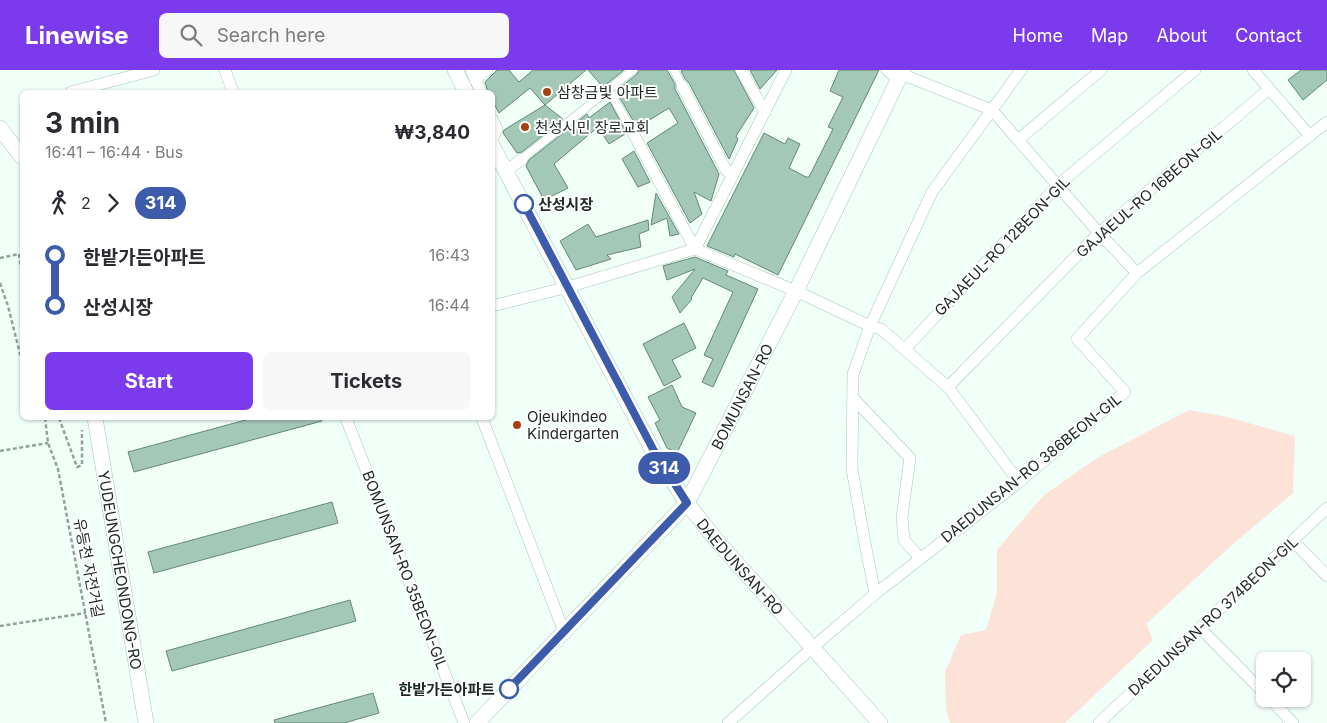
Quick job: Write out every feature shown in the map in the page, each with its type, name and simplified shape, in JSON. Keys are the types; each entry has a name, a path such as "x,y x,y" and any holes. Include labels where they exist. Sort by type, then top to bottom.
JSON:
{"main road":[{"path":"455,70 465,90"},
{"name":"BOMUNSAN-RO","path":"477,723 687,503 796,291 898,73"},
{"path":"0,128 20,154"},
{"name":"DAEDUNSAN-RO","path":"495,151 654,451 687,503 717,541 880,723"},
{"name":"YUDEUNGCHEONDONG-RO","path":"96,423 146,723"}],"street":[{"path":"79,90 154,70"},
{"path":"226,70 232,90"},
{"path":"480,90 473,75 487,70"},
{"path":"506,171 633,70"},
{"path":"674,70 726,170 733,176"},
{"path":"741,70 764,112"},
{"path":"695,249 786,70"},
{"path":"875,594 852,469 853,374 870,326 932,192 1021,70"},
{"path":"1018,140 1101,70"},
{"name":"GAJAEUL-RO 12BEON-GIL","path":"905,349 1058,185 1195,70"},
{"path":"1253,70 1310,136"},
{"path":"898,73 992,110 1099,233 1137,273"},
{"name":"GAJAEUL-RO 16BEON-GIL","path":"948,387 1099,233 1269,89"},
{"path":"609,90 695,249"},
{"name":"DAEDUNSAN-RO 386BEON-GIL","path":"728,723 875,594 1019,482 1125,392 1077,339 1137,273 1327,122"},
{"path":"495,305 568,287 695,249 796,291 870,326 881,329 948,387 1019,482"},
{"path":"853,398 910,458 902,517 904,540 920,558"},
{"name":"BOMUNSAN-RO 35BEON-GIL","path":"347,420 464,723"},
{"path":"483,420 564,632"},
{"name":"DAEDUNSAN-RO 374BEON-GIL","path":"1099,723 1327,508"},
{"path":"1293,541 1327,576"},
{"path":"1200,628 1256,685"},
{"path":"1278,707 1293,723"}],"path":[{"path":"0,258 19,254 20,261"},
{"path":"0,283 20,354"},
{"name":"유등천 자전거길","path":"45,420 48,443 58,469 106,723"},
{"path":"60,420 77,467 82,465 82,430 96,423"},
{"path":"0,451 48,443"},
{"path":"0,626 86,613"}],"shaded area":[{"path":"1189,410 1227,417 1295,436 1293,493 1232,545 1146,624 1153,640 1065,723 950,723 946,709 945,672 961,635 986,630 997,593 997,550 1043,496 1097,458"}],"building":[{"path":"497,70 509,70 519,82 533,70 586,70 545,105 530,88 499,113 495,106 495,90 487,90 485,82"},
{"path":"588,70 624,70 603,87"},
{"path":"639,70 667,70 719,174 711,201 694,192 702,214 690,223 647,143 678,123 669,108 638,127 616,91 637,74"},
{"path":"734,70 754,108 736,136 738,139 729,159 689,83 685,79 681,71"},
{"path":"750,70 777,70 760,89"},
{"path":"839,70 879,70 778,275 735,254 734,257 707,246 764,133 785,144 788,138 800,144 789,168 809,177 833,129 828,127 843,97 830,91"},
{"path":"1301,70 1327,70 1327,80 1303,100 1288,80"},
{"path":"610,102 625,130 625,134 609,144 598,127 554,164 568,188 544,200 526,166 529,160 587,114 589,118"},
{"name":"천성시민 장로교회","path":"545,105 563,119 522,152 517,153 503,133 504,130"},
{"path":"634,151 650,182 638,187 622,159"},
{"path":"656,193 679,234 670,236 667,218 651,225"},
{"path":"648,220 649,230 639,234 641,247 607,255 611,259 576,270 560,241 588,224 596,237"},
{"path":"695,257 728,271 726,275 758,289 713,387 702,382 713,359 704,355 733,292 703,278 692,299 680,313 672,297 695,269 667,280 663,266"},
{"path":"684,323 696,348 672,360 681,377 664,386 643,344"},
{"path":"672,385 682,407 696,413 677,453 667,448 655,423 660,420 648,397"},
{"path":"246,420 322,421 134,472 128,452"},
{"path":"332,502 338,523 154,573 148,552"},
{"path":"350,600 356,621 172,671 166,651"},
{"path":"373,693 379,713 344,723 275,723 274,720"}],"bus line":[{"name":"314","path":"509,689 687,503 654,451 524,204"}],"place":[{"name":"삼창금빛 아파트","path":"547,92"},
{"name":"천성시민 장로교회","path":"525,127"},
{"name":"산성시장","path":"524,204"},
{"name":"Ojeukindeo Kindergarten","path":"517,425"},
{"name":"한밭가든아파트","path":"509,689"}]}
